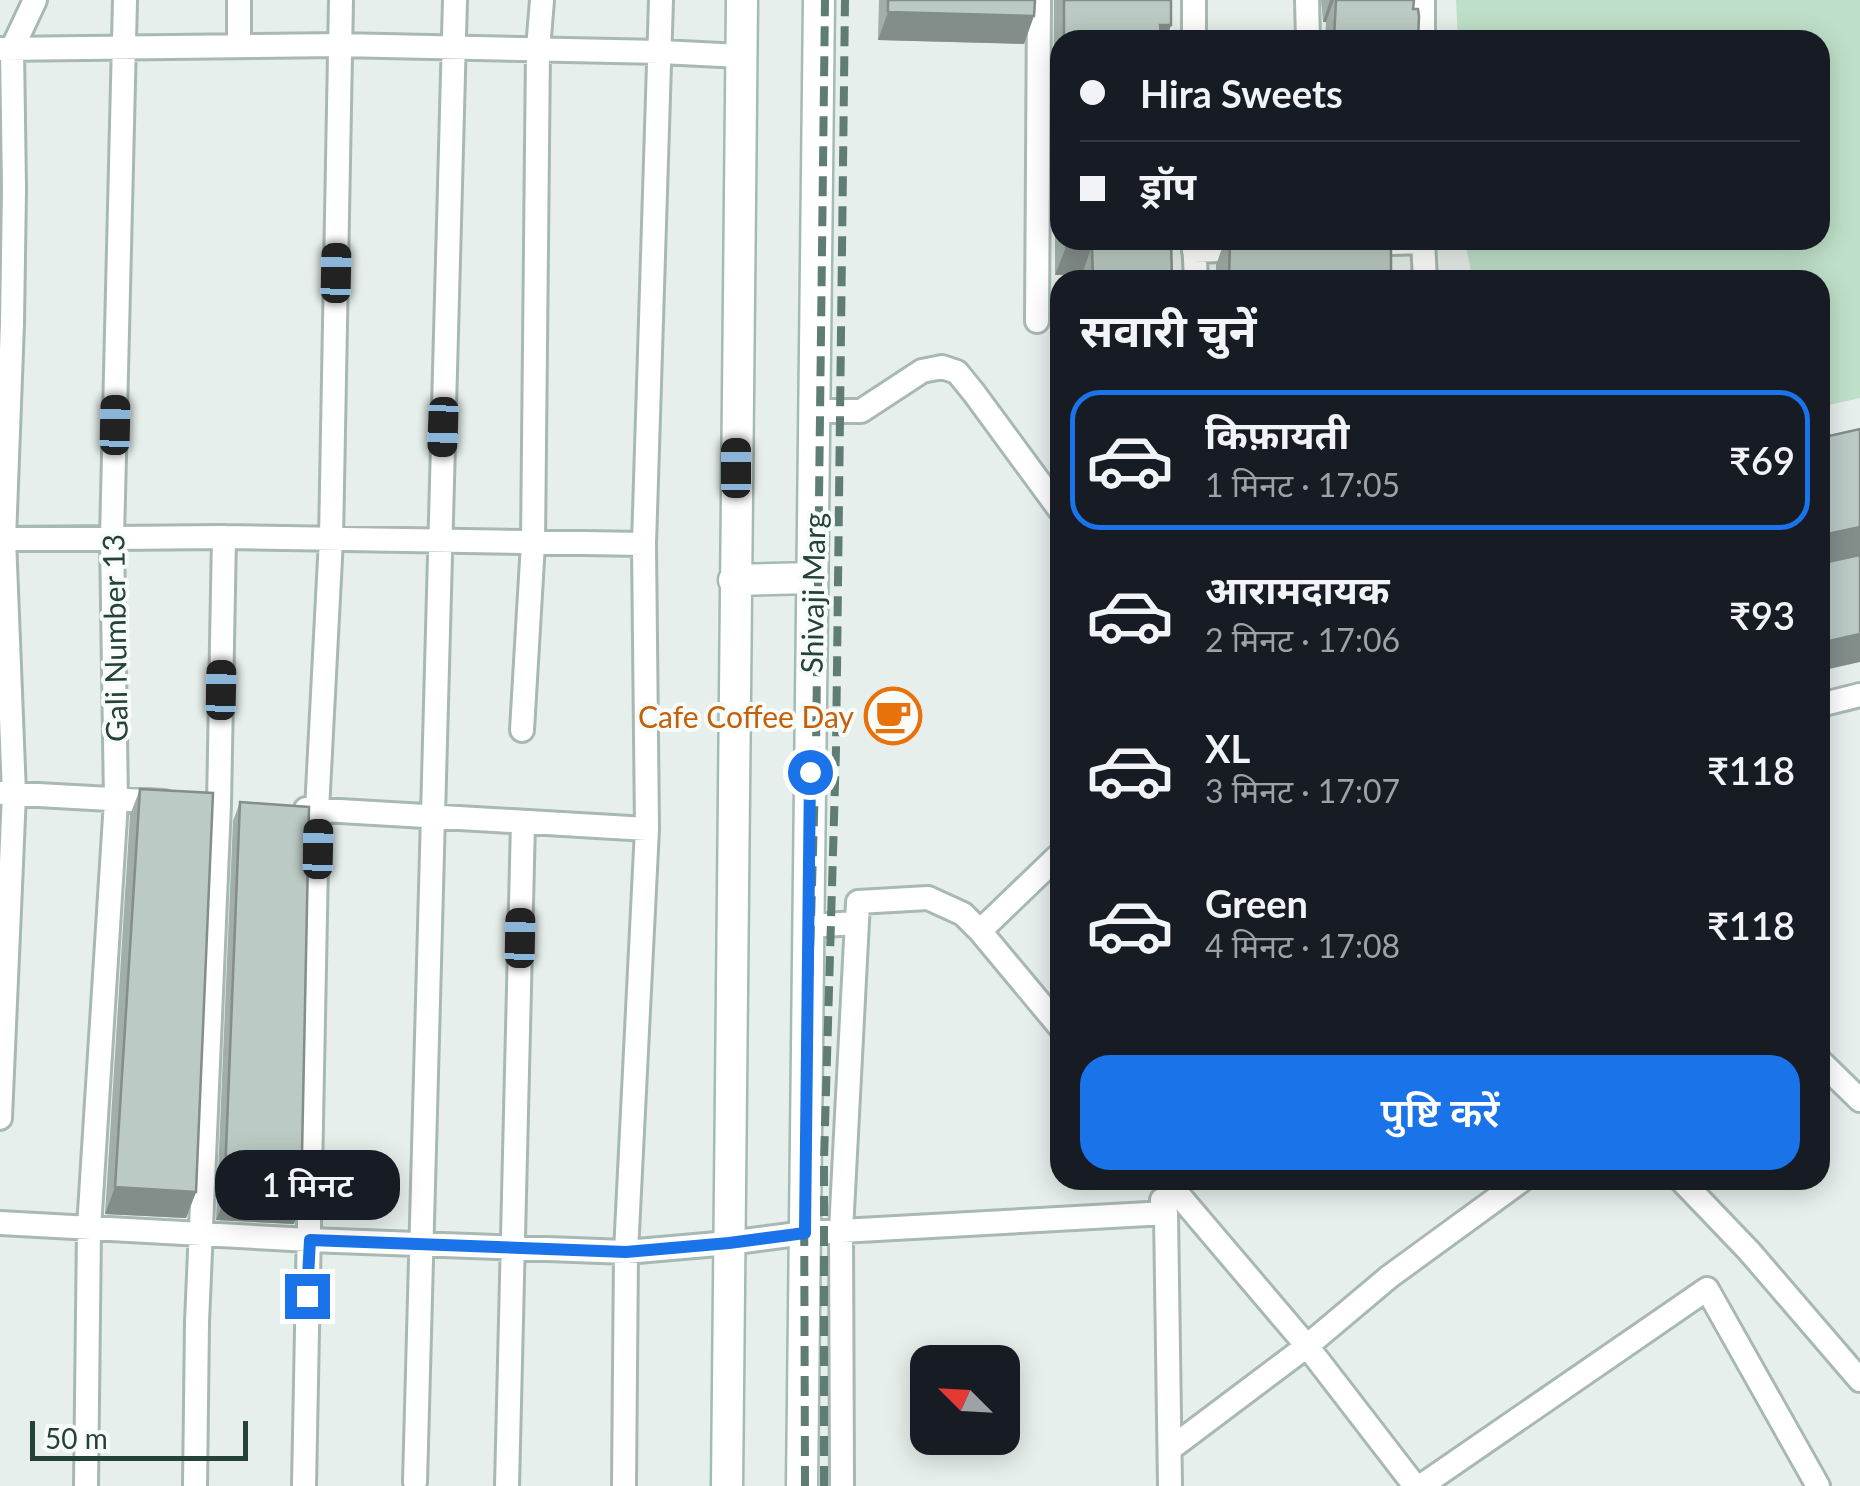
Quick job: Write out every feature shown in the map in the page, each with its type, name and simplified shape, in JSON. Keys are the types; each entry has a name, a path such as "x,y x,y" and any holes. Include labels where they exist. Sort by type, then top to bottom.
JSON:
{"main road":[{"path":"727,1486 742,0"},
{"name":"Shivaji Marg","path":"802,1486 820,0"},
{"path":"734,580 811,578"}],"street":[{"path":"0,1118 7,794 2,538 14,189 6,49 35,0"},
{"name":"Gali Number 13","path":"86,1486 89,1228 116,801 112,538 125,0"},
{"path":"239,0 239,46"},
{"path":"304,1486 317,810 331,539 341,0"},
{"path":"416,1482 454,0"},
{"path":"522,730 533,543 538,49 542,0"},
{"path":"624,1486 626,1252 647,829 644,544 661,0"},
{"path":"1037,322 1039,0"},
{"path":"1194,0 1194,30"},
{"path":"1308,0 1308,30"},
{"path":"1423,0 1423,30"},
{"path":"6,49 339,46 741,56"},
{"path":"815,411 862,411 922,371 942,366 956,372 974,393 1050,496"},
{"path":"2,538 224,537 644,544"},
{"path":"194,1486 211,804 224,537"},
{"path":"1830,703 1860,696"},
{"path":"7,794 211,804"},
{"path":"278,808 647,829"},
{"path":"507,1486 523,822"},
{"path":"980,932 1050,864"},
{"path":"842,1486 841,1231 858,902 928,898 962,914 1050,1015"},
{"path":"808,926 856,924"},
{"path":"1830,1072 1860,1100"},
{"path":"1158,1190 1166,1213 1170,1486"},
{"path":"1174,1190 1307,1346 1418,1486 1707,1289 1818,1486"},
{"path":"1170,1449 1307,1346 1389,1277 1508,1190"},
{"path":"1691,1190 1749,1251 1860,1380"},
{"path":"0,1224 626,1252 805,1233 1166,1213"}],"green space":[{"path":"1456,0 1860,0 1860,398 1830,405 1830,270 1471,270 1467,250 1830,250 1830,30 1458,30"}],"building":[{"path":"888,0 1035,0 1034,16 888,12"},
{"path":"1064,0 1171,0 1171,25 1160,25 1160,30 1064,30"},
{"path":"1336,0 1414,0 1413,9 1418,9 1418,30 1334,30"},
{"path":"1092,250 1171,250 1172,270 1093,270"},
{"path":"1230,250 1391,250 1391,270 1229,270"},
{"path":"1860,429 1860,527 1830,533 1830,436"},
{"path":"1860,555 1860,634 1830,641 1830,562"},
{"path":"140,789 213,793 196,1192 115,1187"},
{"path":"240,802 309,807 301,1204 224,1200"}],"railway":[{"path":"805,1486 804,1160 816,749 825,0"},
{"path":"824,1486 824,1160 836,750 845,0"}],"place":[{"name":"Cafe Coffee Day","path":"893,716"}],"route":[{"path":"307,1296 310,1240 626,1252 805,1233 810,772"}]}
